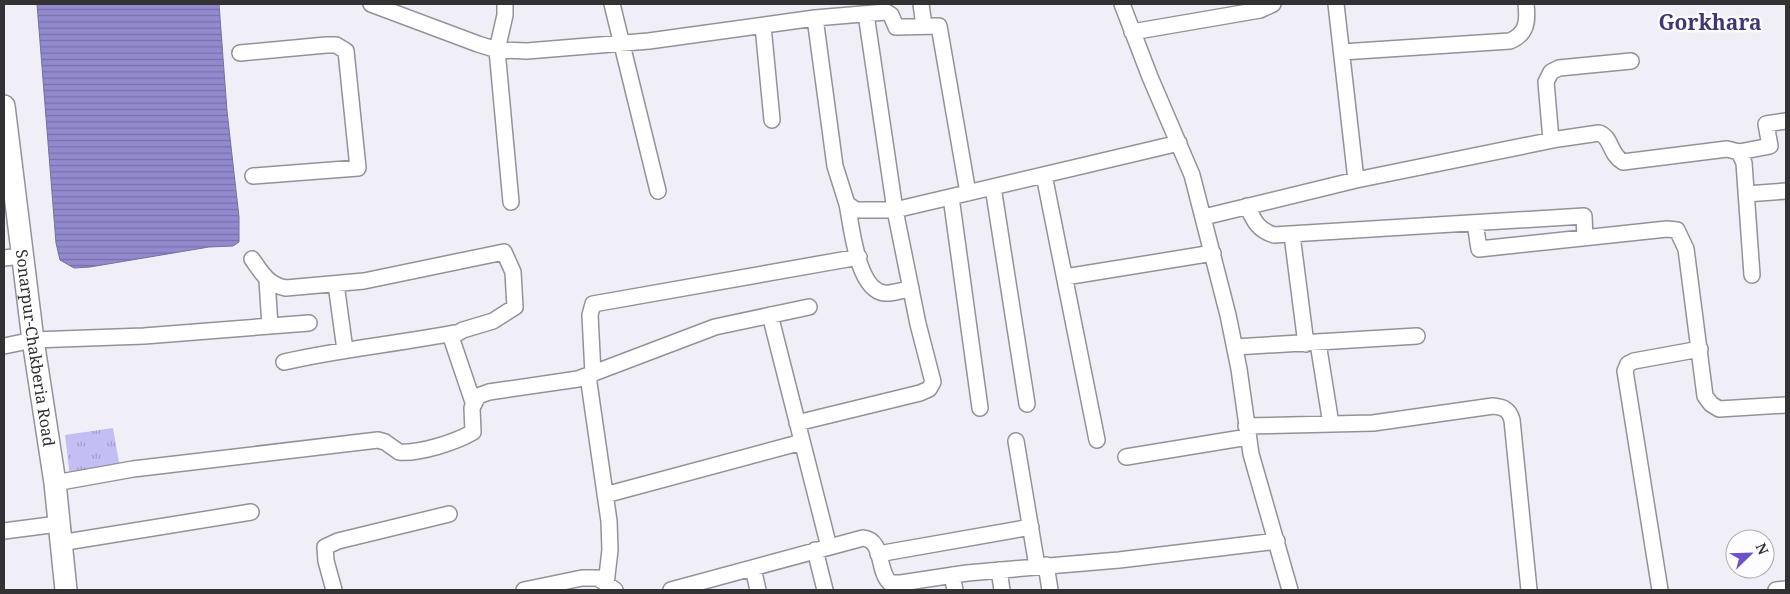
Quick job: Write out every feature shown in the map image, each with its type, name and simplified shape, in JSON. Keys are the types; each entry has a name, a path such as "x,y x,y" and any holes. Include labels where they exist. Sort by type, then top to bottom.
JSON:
{"main road":[{"name":"Sonarpur-Chakberia Road","path":"4,106 13,257 33,340 55,484 66,590"}],"street":[{"path":"372,4 497,50 527,51 622,43 815,18 866,14 889,13 896,27 939,26 968,193"},
{"path":"505,4 505,15 497,50 511,202"},
{"path":"612,4 658,191"},
{"path":"921,4 924,26"},
{"path":"1122,4 1192,175 1235,347 1247,431 1290,590"},
{"path":"1132,32 1260,10 1273,4"},
{"path":"1336,4 1356,180"},
{"path":"1342,52 1510,41 1520,37 1524,30 1528,14 1526,4"},
{"path":"797,422 929,389 933,382 895,210 866,14"},
{"path":"815,18 836,166 866,281 877,291 886,294 911,288"},
{"path":"763,26 772,120"},
{"path":"240,54 326,44 336,45 346,51 355,131 358,168 253,176"},
{"path":"1551,140 1546,82 1551,72 1559,68 1631,61"},
{"path":"1204,217 1356,180 1551,140 1599,133 1608,139 1616,158 1623,162 1727,149 1739,152 1770,146 1766,124 1786,121"},
{"path":"847,204 856,210 895,210 1179,143"},
{"path":"1739,152 1744,163 1752,275"},
{"path":"1044,175 1097,440"},
{"path":"993,187 1027,404"},
{"path":"1746,194 1786,191"},
{"path":"951,197 980,408"},
{"path":"1247,206 1256,225 1264,232 1274,235 1584,216 1585,238"},
{"path":"1475,223 1479,249 1677,230 1686,249 1705,396 1711,404 1719,409 1786,405"},
{"path":"1292,235 1312,343 1331,424"},
{"path":"252,259 267,280 276,286 286,288 364,281 504,252 513,272 515,307 493,322 454,333 396,345 324,353 284,362"},
{"path":"1065,278 1213,254"},
{"path":"524,590 582,578 605,586 610,534 590,375 590,315 593,304 859,257"},
{"path":"267,280 270,326"},
{"path":"336,284 345,350"},
{"path":"474,402 478,396 489,392 590,375 715,327 809,307"},
{"path":"770,315 802,442 822,548 825,590"},
{"path":"4,346 33,340 144,336 309,323"},
{"path":"55,484 133,469 378,440 385,442 399,452 408,453 464,437 473,432 474,402 451,337 454,333"},
{"path":"1235,347 1417,336"},
{"path":"1660,590 1626,371 1628,364 1634,361 1700,349"},
{"path":"1126,457 1247,431 1331,424 1372,423 1493,406 1503,408 1510,413 1529,590"},
{"path":"605,495 802,442"},
{"path":"1016,442 1030,527 1050,590"},
{"path":"4,531 59,534 251,512"},
{"path":"334,590 326,561 325,547 338,541 449,514"},
{"path":"878,554 1030,527"},
{"path":"671,590 706,586 753,568 863,538 870,539 875,543 884,577 890,583 954,583 999,570 1119,560 1277,541"},
{"path":"753,568 758,590"},
{"path":"999,570 1002,590"},
{"path":"1776,590 1786,589"}],"green space":[{"path":"113,428 120,468 70,477 65,435"}],"shaded area":[{"path":"37,4 219,4 227,111 239,217 239,242 233,246 209,247 90,267 74,268 60,260 56,243"}],"district":[{"name":"Gorkhara","path":"1710,22"}]}
